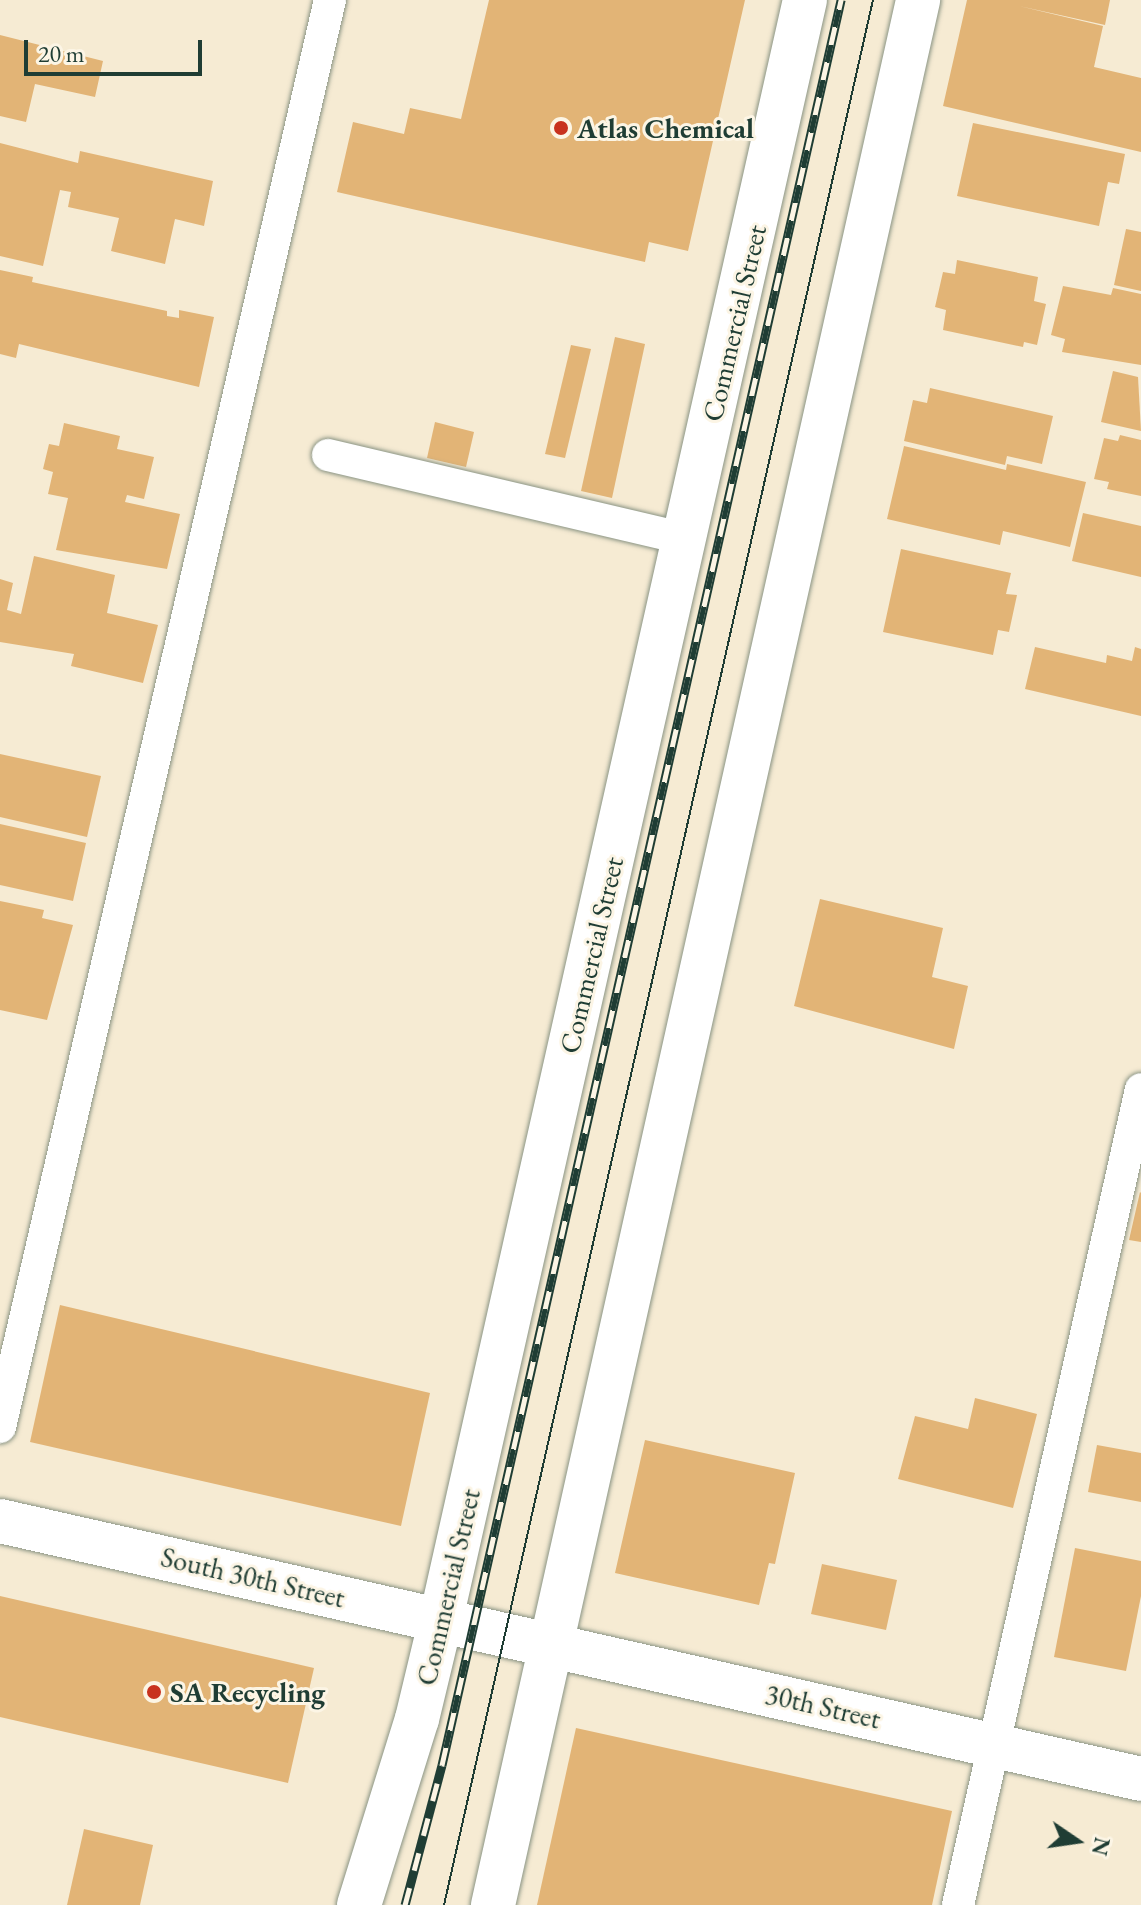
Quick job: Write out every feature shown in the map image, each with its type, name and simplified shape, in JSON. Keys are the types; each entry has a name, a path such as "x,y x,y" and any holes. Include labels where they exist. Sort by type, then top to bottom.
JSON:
{"main road":[{"name":"Commercial Street","path":"359,1905 417,1719 441,1619 805,0"},
{"path":"493,1905 554,1645 918,0"},
{"name":"South 30th Street","path":"0,1521 506,1634"},
{"name":"30th Street","path":"506,1634 1141,1779"}],"lane":[{"path":"0,1427 330,0"},
{"path":"328,455 685,539"},
{"path":"958,1905 1141,1089"}],"building":[{"name":"Atlas Chemical","path":"489,0 745,0 688,251 649,242 645,262 337,192 353,122 404,134 410,108 461,119"},
{"path":"967,0 1110,0 1105,25 1019,6 1103,26 1094,67 1141,78 1141,152 943,106"},
{"path":"0,35 103,61 95,97 35,84 26,122 0,116"},
{"path":"973,123 1125,154 1119,184 1108,182 1099,226 957,196"},
{"path":"0,143 78,163 80,151 213,181 204,226 175,219 165,264 111,251 119,218 68,207 71,192 60,190 43,266 0,256"},
{"path":"1126,229 1141,232 1141,291 1114,285"},
{"path":"957,260 1038,277 1034,301 1046,304 1037,345 1024,342 1023,347 943,330 946,310 935,307 943,272 955,274"},
{"path":"0,270 33,277 32,282 167,311 167,316 179,318 179,310 214,317 199,387 19,344 16,358 0,354"},
{"path":"1063,286 1111,295 1113,288 1141,294 1141,365 1062,352 1065,339 1051,335"},
{"path":"615,337 645,344 612,498 581,491"},
{"path":"571,345 591,349 565,458 545,454"},
{"path":"1113,371 1138,377 1141,431 1101,422"},
{"path":"930,388 1053,416 1042,464 1007,456 1005,465 904,441 913,400 927,403"},
{"path":"435,422 474,432 466,467 427,458"},
{"path":"64,423 120,436 117,449 154,457 144,499 127,495 125,502 180,514 167,569 56,550 68,498 48,494 53,472 43,469 49,444 59,446"},
{"path":"1120,435 1141,440 1141,496 1107,489 1109,482 1094,479 1104,438 1118,441"},
{"path":"904,446 1006,470 1007,464 1086,482 1070,547 1003,531 1000,545 887,519"},
{"path":"1083,513 1141,526 1141,577 1072,561"},
{"path":"901,549 1011,573 1006,594 1017,595 1009,632 998,630 993,655 883,632"},
{"path":"34,556 115,575 107,613 158,625 143,683 71,666 74,654 0,642 0,579 13,583 7,610 21,614"},
{"path":"1035,647 1106,663 1107,655 1132,661 1135,647 1141,649 1141,716 1025,689"},
{"path":"0,754 101,776 87,837 0,817"},
{"path":"0,824 86,843 73,901 0,885"},
{"path":"820,899 943,928 932,977 968,986 954,1049 794,1006"},
{"path":"0,901 44,910 42,918 73,925 47,1020 0,1010"},
{"path":"1141,1193 1141,1242 1129,1240"},
{"path":"60,1305 430,1393 401,1526 30,1442"},
{"path":"975,1398 1037,1414 1013,1508 898,1479 915,1416 968,1429"},
{"path":"645,1440 795,1473 775,1564 769,1563 759,1605 615,1573"},
{"path":"1097,1445 1141,1453 1141,1502 1088,1492"},
{"path":"1075,1548 1141,1561 1141,1596 1126,1671 1054,1657"},
{"path":"822,1564 897,1580 886,1630 811,1614"},
{"name":"SA Recycling","path":"0,1596 314,1668 288,1783 0,1717"},
{"path":"576,1728 952,1811 932,1905 537,1905"},
{"path":"84,1829 153,1845 140,1905 67,1905"}],"tram line":[{"path":"444,1905 873,0"}],"railway":[{"path":"405,1905 442,1765 841,0"}],"place":[{"name":"Atlas Chemical","path":"561,128"},
{"name":"SA Recycling","path":"154,1692"}]}
